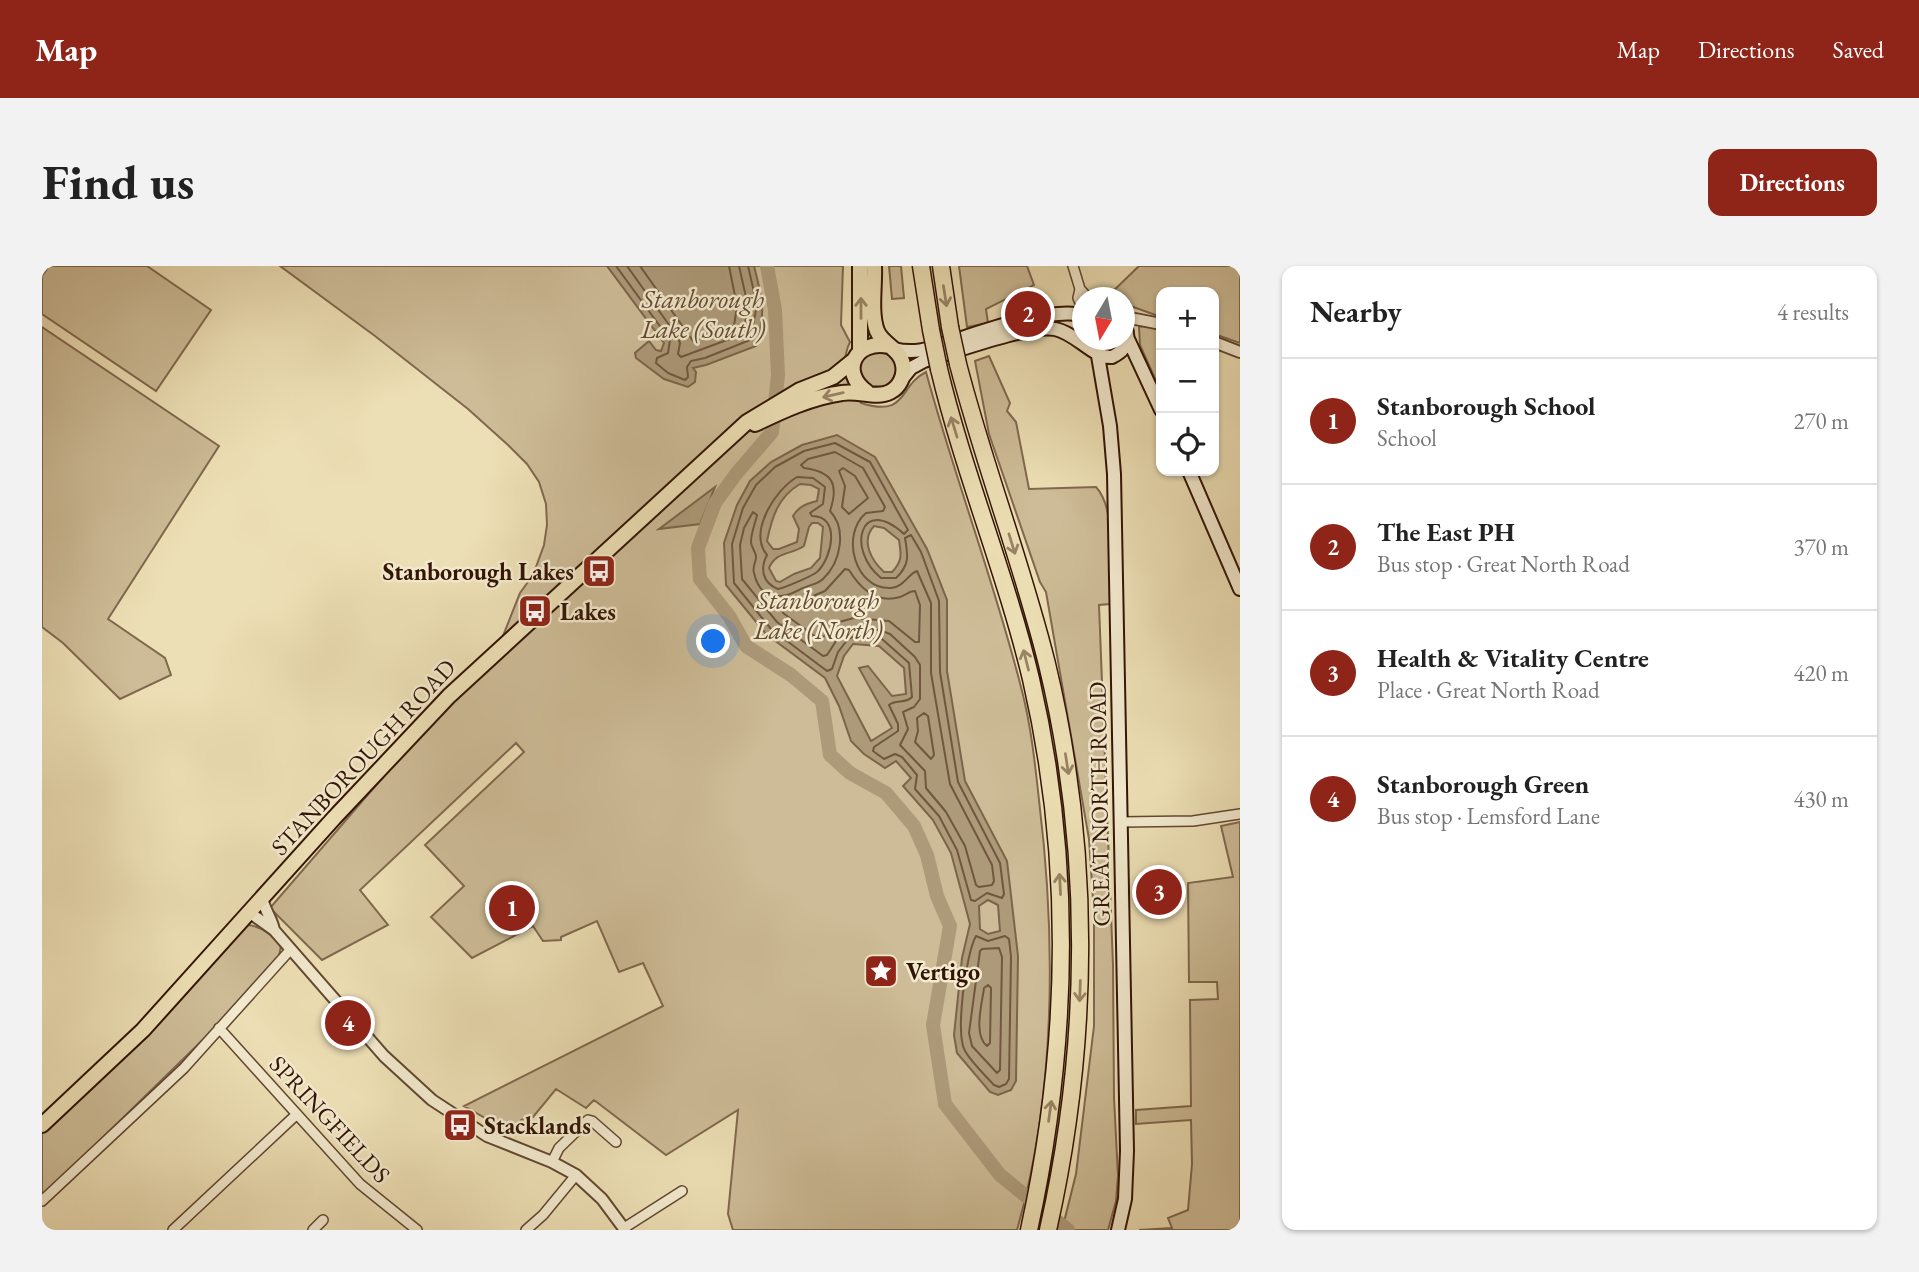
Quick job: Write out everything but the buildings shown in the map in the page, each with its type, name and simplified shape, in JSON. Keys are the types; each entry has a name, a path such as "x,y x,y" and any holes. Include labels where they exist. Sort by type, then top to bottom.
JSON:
{"highway":[{"path":"921,266 950,415 1018,631 1041,727 1053,800 1061,908 1061,978 1056,1064 1040,1179 1029,1230"},
{"path":"941,266 958,365 982,453 1037,624 1055,699 1068,772 1079,880 1080,975 1075,1073 1058,1185 1048,1230"}],"main road":[{"path":"860,266 857,355 853,377 859,387 876,395 888,393 911,369 924,361 1035,328 1060,330 1072,336"},
{"path":"874,266 876,328 902,360 902,379"},
{"path":"762,416 800,390 833,377 869,345 879,344 917,353 1012,323 1050,316 1072,315"},
{"name":"GREAT NORTH ROAD","path":"1093,350 1103,377 1114,474 1127,1151 1125,1199 1118,1230"},
{"path":"1101,350 1139,362"},
{"path":"1103,377 1116,355 1122,350"},
{"path":"1134,350 1156,399"},
{"path":"762,416 831,395 867,392"},
{"name":"STANBOROUGH ROAD","path":"42,1125 143,1030 262,897 449,696 732,435 762,416"},
{"path":"1191,476 1240,589"}],"street":[{"path":"1073,266 1079,287"},
{"path":"1135,318 1156,323"},
{"path":"1135,327 1145,320"},
{"path":"1219,344 1240,352"},
{"path":"1121,822 1194,821 1240,814"},
{"path":"262,897 265,912 274,930"},
{"path":"249,912 274,930 384,1056 432,1100 487,1136 552,1162 576,1175 602,1199 625,1229 682,1191"},
{"path":"42,1201 184,1068 291,949"},
{"name":"SPRINGFIELDS","path":"219,1028 360,1184 417,1230"},
{"path":"173,1230 297,1114"},
{"path":"552,1162 559,1148 588,1120 616,1142"},
{"path":"526,1230 543,1215 576,1175"},
{"path":"313,1230 323,1220"}],"shaded area":[{"path":"49,266 147,266 211,310 156,391 42,314 42,276"},
{"path":"280,266 843,266 841,325 850,342 845,358 846,374 861,403 876,407 895,403 917,378 926,372 1022,691 1030,731 1045,853 1050,961 1046,1071 1030,1178 1017,1230 733,1230 728,1214 738,1110 666,1155 594,1100 586,1108 556,1089 533,1117 521,1120 515,1135 464,1106 663,1006 643,963 619,972 597,921 561,937 561,940 543,941 533,926 472,958 431,917 464,886 425,845 524,752 516,743 360,890 388,925 322,960 270,908 448,702 493,661 520,593 533,575 544,545 547,525 546,504 539,482 527,464 508,445 468,409"},
{"path":"889,266 901,266 904,298 892,299"},
{"path":"959,266 1027,266 1034,285 986,309 988,323 967,327"},
{"path":"1139,266 1240,266 1240,343 1219,336 1219,287 1156,287 1156,315 1135,308 1135,287 1117,287"},
{"path":"42,327 219,446 108,619 165,658 171,675 120,699 63,643 42,627"},
{"path":"1139,327 1156,328 1156,381 1140,345"},
{"path":"878,352 891,357 896,370 891,383 878,388 865,383 860,370 865,357"},
{"path":"989,356 1010,403 1007,411 1016,422 1029,489 1096,487 1103,498 1110,526 1110,604 1099,605 1118,1176 1116,1201 1108,1230 1062,1230 1076,1174 1094,1026 1094,914 1089,839 1046,592 1040,582 989,434 975,361"},
{"path":"1240,822 1240,1230 1139,1230 1172,1228 1168,1218 1188,1210 1192,1164 1191,1120 1136,1124 1136,1110 1191,1106 1190,1000 1218,999 1217,982 1189,982 1188,883 1233,877 1221,826"},
{"path":"247,925 262,929 274,938 281,946 279,956 218,1025 42,1197 42,1132 87,1090"}],"water":[{"name":"Stanborough Lake (South)","path":"607,266 754,266 762,306 756,346 693,368 696,372 695,382 688,387 664,379 636,358 635,353 649,341 656,350 661,351 664,343"},
{"name":"Stanborough Lake (North)","path":"837,435 875,457 927,549 947,600 947,671 965,781 1007,861 1018,956 1016,1081 1011,1090 998,1095 990,1092 957,1053 954,1035 962,958 970,924 951,853 933,820 903,786 911,778 896,761 885,768 851,741 839,706 825,678 766,634 726,585 724,543 737,505 750,481 771,462 802,445","holes":["800,484 811,485 819,489 817,501 803,506 793,516 799,529 797,542 773,549 767,541 771,524 781,501","812,523 823,527 820,558 811,568 780,582 776,581 769,568 772,563 780,556 804,546","874,526 884,528 899,540 900,560 892,572 884,572 872,557 868,544","853,644 879,646 904,668 906,694 892,696 868,666 859,668 892,728 871,741 837,676 844,656","988,900 998,905 1000,931 988,934 980,929 979,906"]},
{"path":"715,487 700,524 659,529"}],"waterway":[{"path":"767,266 775,310 778,375 772,432 715,503 698,548 700,579 729,616 746,646 791,675 822,701 830,755 850,773 886,793 914,826 927,855 937,896 950,926 933,1025 945,1104 1000,1175 1068,1230"}],"place":[{"name":"The East PH","path":"1028,314"},
{"name":"Stanborough Lakes","path":"599,571"},
{"name":"Lakes","path":"535,611"},
{"name":"Health & Vitality Centre","path":"1159,892"},
{"name":"Stanborough School","path":"512,908"},
{"name":"Vertigo","path":"881,971"},
{"name":"Stanborough Green","path":"348,1023"},
{"name":"Stacklands","path":"460,1125"}]}
